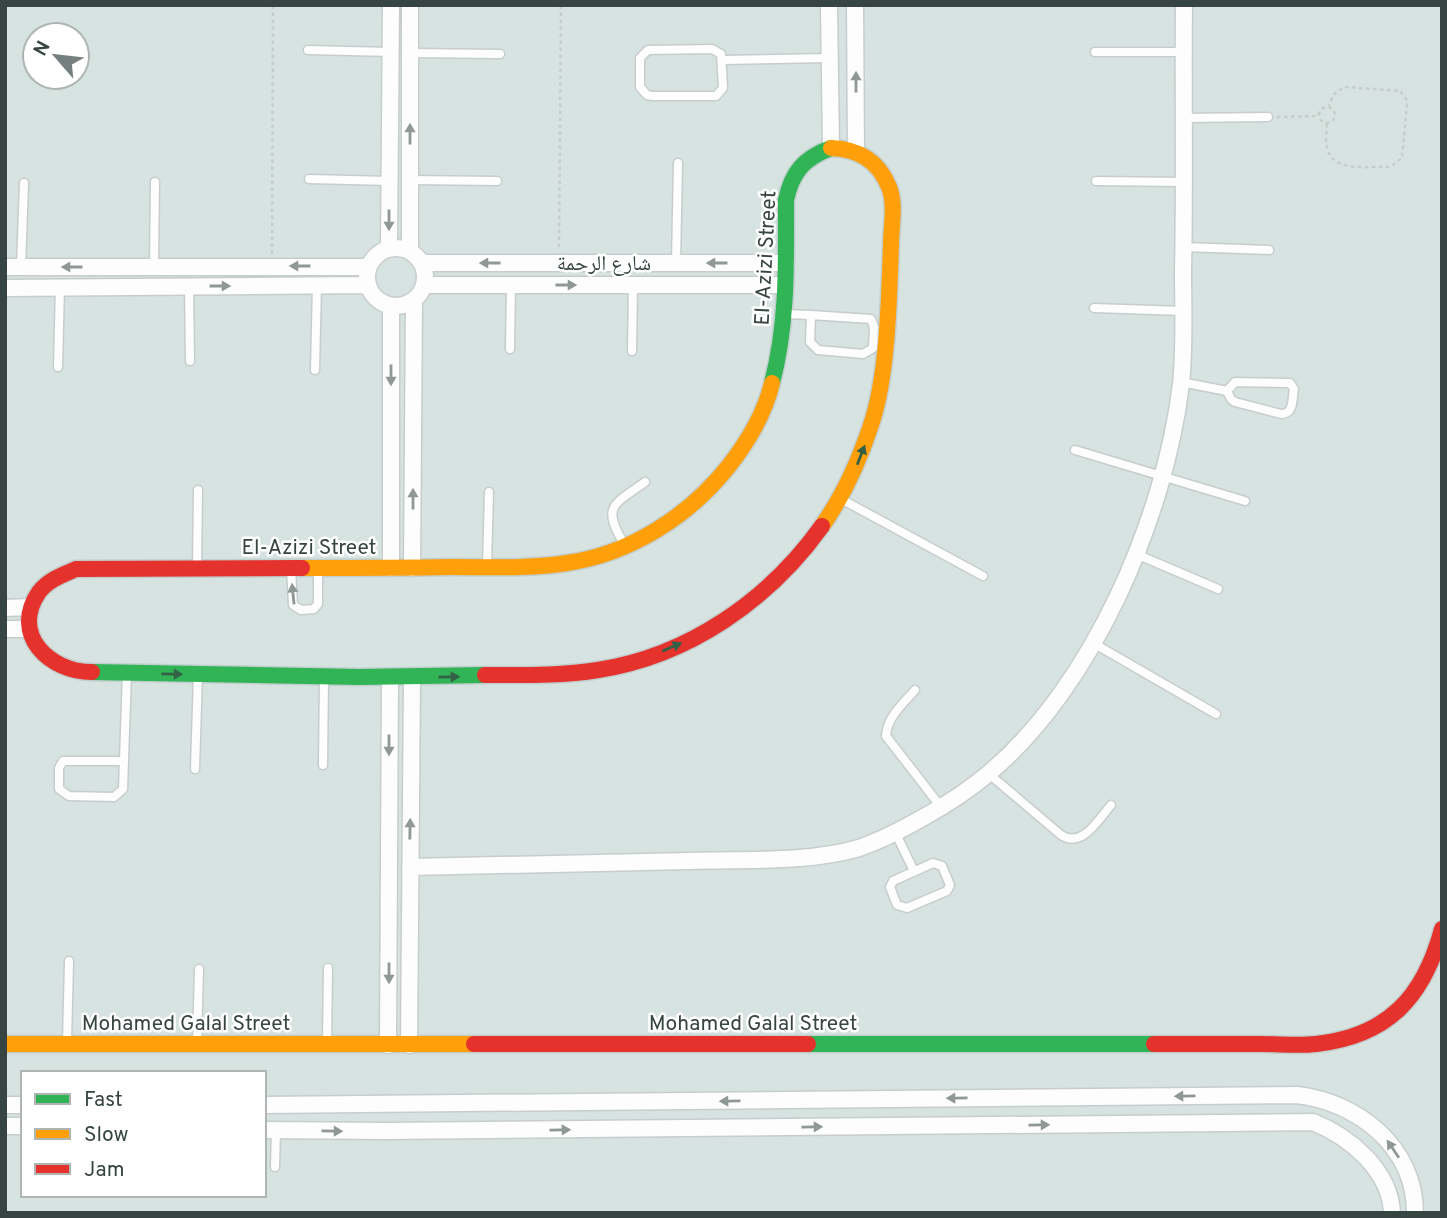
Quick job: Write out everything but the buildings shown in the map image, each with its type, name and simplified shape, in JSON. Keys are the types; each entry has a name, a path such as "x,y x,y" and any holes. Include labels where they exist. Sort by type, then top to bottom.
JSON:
{"street":[{"path":"389,248 391,5"},
{"path":"410,5 410,251"},
{"path":"5,608 31,607 30,629 34,642 41,654 52,664 65,670 127,673 390,677 571,674 652,656 691,640 727,619 761,594 791,566 818,534 841,499 873,422 890,284 892,196 888,181 869,157 856,150 831,148 829,5"},
{"path":"855,5 856,150"},
{"path":"410,867 793,858 857,848 896,834 941,807 989,774 1022,741 1057,699 1114,604 1136,554 1163,475 1181,382 1184,5"},
{"name":"El-Azizi Street","path":"31,607 37,593 47,581 76,569 536,567 597,557 654,533 680,516 725,473 744,448 771,392 780,354 785,314 786,200 790,181 799,165 814,154 831,148"},
{"path":"389,248 410,251 422,263 425,278 424,285 414,300 407,304 391,306 376,300 368,285 368,267 380,252 389,248"},
{"name":"شارع الرحمة","path":"422,263 786,263"},
{"path":"13,267 368,267"},
{"path":"5,288 368,285"},
{"name":"شارع الرحمة","path":"424,285 785,285"},
{"path":"412,568 414,300"},
{"path":"391,306 391,568"},
{"path":"5,629 30,629"},
{"path":"388,1045 390,677"},
{"path":"409,1045 412,677"},
{"name":"Mohamed Galal Street","path":"5,1044 1326,1043 1360,1035 1399,1011 1427,975 1442,929"},
{"path":"266,1104 1297,1094 1341,1105 1378,1130 1393,1147 1404,1167 1414,1195 1415,1213"},
{"path":"387,1104 387,1131"},
{"path":"270,1130 1313,1122 1348,1141 1368,1160 1383,1184 1392,1213"}],"lane":[{"path":"712,49 721,54 723,60 723,88 716,96 652,96 647,95 640,87 640,58 648,50 712,49"},
{"path":"307,50 391,52"},
{"path":"1095,52 1184,52"},
{"path":"410,53 500,54"},
{"path":"723,60 830,58"},
{"path":"1183,118 1268,117"},
{"path":"676,263 678,163"},
{"path":"309,179 390,181"},
{"path":"410,180 498,181"},
{"path":"1097,181 1184,182"},
{"path":"154,266 155,182"},
{"path":"13,267 24,183"},
{"path":"1184,247 1269,250"},
{"path":"315,370 317,285"},
{"path":"510,348 511,285"},
{"path":"632,351 633,285"},
{"path":"189,286 190,361"},
{"path":"58,367 60,287"},
{"path":"1094,308 1183,311"},
{"path":"785,314 811,315 871,319 874,327 873,348 863,354 815,348 810,342 811,315"},
{"path":"1181,382 1227,391"},
{"path":"1239,382 1285,382 1294,389 1291,409 1284,415 1235,401 1227,391 1231,384 1239,382"},
{"path":"1075,450 1245,500"},
{"path":"626,546 614,527 612,511 615,504 645,482"},
{"path":"197,569 198,490"},
{"path":"487,567 489,492"},
{"path":"841,499 983,576"},
{"path":"1136,554 1218,589"},
{"path":"291,568 293,605 301,610 314,609 318,604 318,568"},
{"path":"1093,643 1216,714"},
{"path":"124,761 63,761 59,789 69,796 118,796 123,789 124,761 127,673"},
{"path":"195,769 198,674"},
{"path":"323,765 324,676"},
{"path":"915,691 891,718 886,736 941,807"},
{"path":"989,774 1061,835 1071,839 1086,834 1111,805"},
{"path":"896,834 914,871"},
{"path":"933,863 940,864 949,888 944,894 907,908 900,908 890,884 914,871 933,863"},
{"path":"67,1044 69,961"},
{"path":"327,1045 328,968"},
{"path":"197,1044 199,969"},
{"path":"270,1130 275,1167"}],"path":[{"path":"272,266 274,5"},
{"path":"559,263 561,5"},
{"path":"1327,124 1326,146 1329,153 1343,166 1388,167 1402,158 1407,104 1400,91 1344,87 1333,95 1329,107"},
{"path":"1319,116 1322,109 1329,107 1335,111 1335,118 1327,124"},
{"path":"1268,117 1319,116"},
{"path":"1319,116 1327,124"}],"shaded area":[{"path":"5,5 1442,5 1442,1213 5,1213"}],"traffic: fast":[{"path":"772,383 783,315 786,200 792,181 806,161 831,148"},
{"path":"92,672 359,677 485,675"},
{"path":"808,1044 1154,1044"}],"traffic: slow":[{"path":"822,526 856,465 877,405 887,336 893,215 889,187 873,163 850,151 831,148"},
{"path":"302,568 538,566 567,563 613,551 635,542 677,517 712,485 748,438 765,405 772,383"},
{"path":"5,1044 474,1044"}],"traffic: jam":[{"path":"485,675 584,672 632,663 664,652 695,638 752,600 801,553 822,526"},
{"path":"92,672 76,670 49,658 38,648 32,636 29,622 31,607 39,592 61,576 76,569 302,568"},
{"path":"1154,1044 1310,1045 1342,1040 1364,1032 1400,1009 1413,993 1425,974 1442,929"},
{"path":"474,1044 808,1044"}]}
